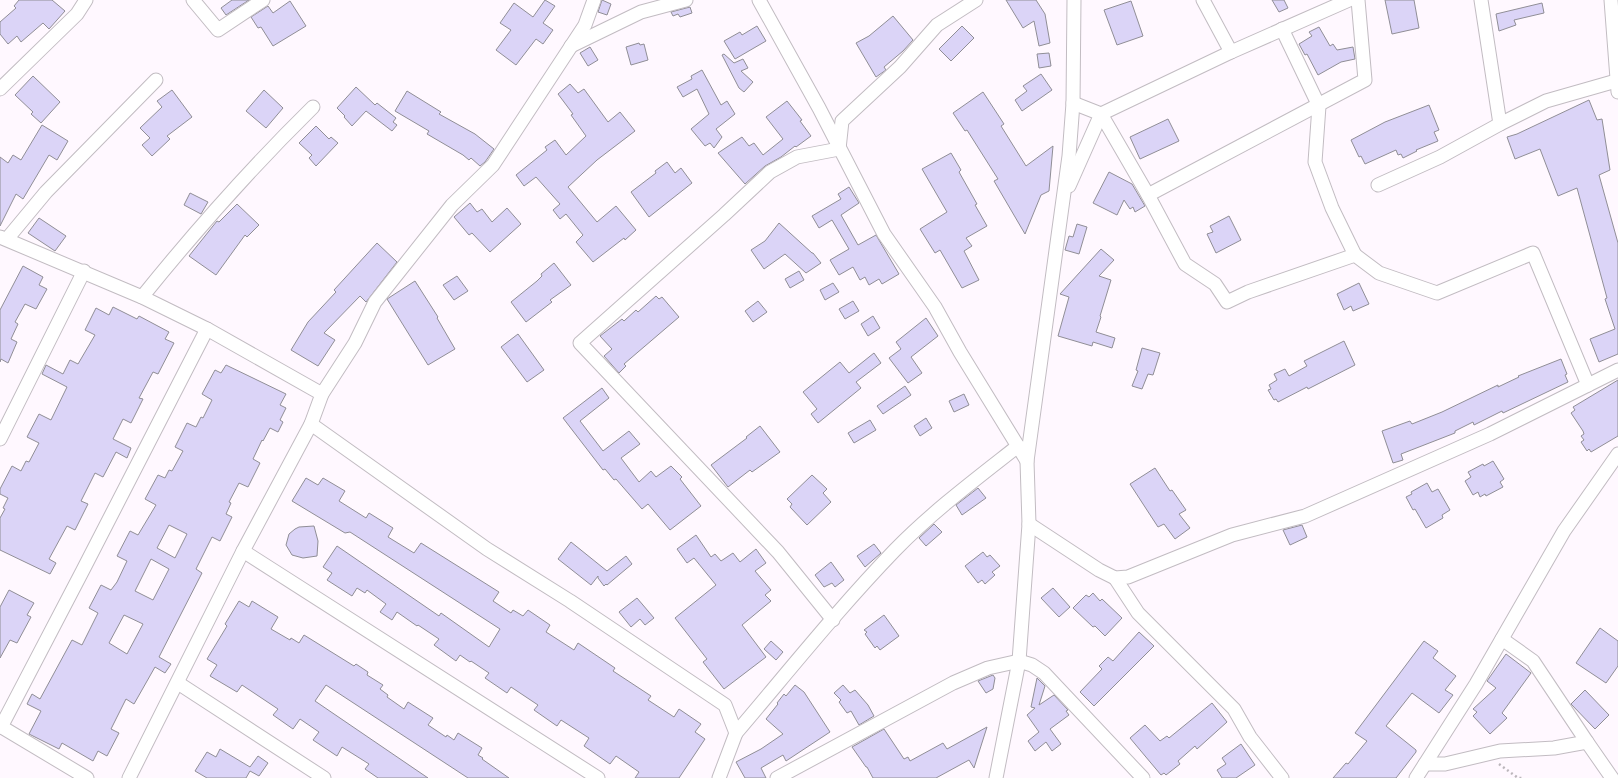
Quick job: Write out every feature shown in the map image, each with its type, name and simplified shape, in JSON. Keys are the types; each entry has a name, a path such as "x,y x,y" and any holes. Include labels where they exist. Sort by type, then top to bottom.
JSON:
{"street":[{"path":"0,89 76,14 86,0"},
{"path":"193,0 218,30 261,0"},
{"path":"129,778 243,551 311,424 322,394 355,343 375,302 452,205 493,166 585,25 594,0"},
{"path":"571,46 641,12 686,0"},
{"path":"759,0 762,9 818,108 884,234 935,307 964,358 1027,461"},
{"path":"839,149 842,121 900,67 937,25 976,0"},
{"path":"996,778 1019,661 1029,524 1027,461 1069,156 1073,103 1074,0"},
{"path":"1203,0 1231,52"},
{"path":"1063,200 1101,114 1231,52 1349,0"},
{"path":"1148,195 1319,106 1365,80 1358,0"},
{"path":"1481,0 1500,124"},
{"path":"1378,185 1440,157 1546,101 1617,87 1611,0"},
{"path":"1282,29 1319,106 1315,162 1332,208 1355,255 1380,273 1438,293 1533,253 1588,385"},
{"path":"156,80 46,192 4,238 84,271 207,328 322,394"},
{"path":"1073,103 1101,114 1148,195 1185,264 1215,284 1227,302 1248,292 1355,255"},
{"path":"142,297 184,244 280,139 313,107"},
{"path":"833,620 778,552 580,343 770,172 797,157 839,149"},
{"path":"0,439 84,271"},
{"path":"87,778 0,727 87,563 207,328"},
{"path":"1115,578 1128,577 1232,535 1305,516 1490,434 1618,370"},
{"path":"311,424 487,549 570,601 725,705 736,733"},
{"path":"719,778 736,733 896,549 949,501 1018,446"},
{"path":"1416,778 1458,714 1564,531 1618,454"},
{"path":"1029,524 1099,570 1115,578 1138,613 1234,709 1250,737 1282,778"},
{"path":"243,551 598,778"},
{"path":"1502,639 1533,662 1612,778"},
{"path":"777,778 953,682 988,668 1019,661 1032,665 1044,673 1143,778"},
{"path":"178,683 324,778"},
{"path":"1424,764 1445,764 1500,751 1554,748 1587,742"}],"path":[{"path":"1485,754 1518,778 1523,778"}],"building":[{"path":"19,0 52,0 65,11 49,29 43,23 21,42 17,36 8,44 0,34 0,22 16,8 14,6"},
{"path":"232,0 249,0 226,15 221,8"},
{"path":"545,0 555,6 543,23 553,30 543,44 536,39 516,65 496,50 511,30 500,23 514,3 533,17"},
{"path":"602,0 611,4 607,15 598,12"},
{"path":"1006,0 1036,0 1045,14 1050,43 1039,46 1034,21 1023,28"},
{"path":"1272,0 1284,0 1288,8 1279,12"},
{"path":"1385,0 1414,0 1419,28 1392,34"},
{"path":"290,1 306,26 273,46 261,27 258,28 251,17 268,6 273,13"},
{"path":"1131,1 1143,36 1117,45 1104,10"},
{"path":"1542,3 1544,13 1514,20 1516,25 1499,31 1496,14"},
{"path":"690,7 692,13 680,17 678,14 673,16 671,12"},
{"path":"893,16 913,40 903,51 884,67 886,70 876,77 856,43 869,36"},
{"path":"757,26 766,41 735,59 724,41 740,32 742,35"},
{"path":"962,26 974,38 951,61 939,49"},
{"path":"1319,27 1330,46 1333,44 1337,50 1353,47 1355,59 1341,62 1318,75 1307,54 1305,55 1299,44 1312,36 1309,32"},
{"path":"639,43 640,45 644,44 648,60 631,65 626,47"},
{"path":"590,47 598,60 588,66 580,53"},
{"path":"1049,53 1051,66 1039,68 1037,54"},
{"path":"724,54 734,63 743,59 748,68 741,71 753,82 744,92 739,88 722,55"},
{"path":"702,70 721,105 727,101 735,114 716,129 722,137 714,148 710,143 705,146 691,129 709,114 697,89 683,97 677,87 692,79 691,76"},
{"path":"1041,74 1052,90 1022,111 1015,100 1027,91 1023,86"},
{"path":"33,76 60,102 41,123 31,114 33,112 15,95"},
{"path":"570,84 578,93 584,89 608,122 620,112 635,131 597,160 568,187 597,222 616,206 636,230 625,240 624,238 593,262 576,242 583,235 566,214 560,219 553,210 560,204 536,177 524,186 516,175 547,150 545,147 555,140 566,155 586,136 571,115 573,114 558,94"},
{"path":"356,87 375,105 377,103 396,118 393,122 397,125 392,131 366,111 352,126 344,117 345,116 337,108"},
{"path":"172,90 192,117 167,136 170,139 152,156 142,145 150,138 140,128 162,107 157,101"},
{"path":"264,90 283,108 266,128 246,111"},
{"path":"407,91 441,112 439,114 475,134 494,149 485,162 480,166 471,158 469,160 427,134 429,131 395,111"},
{"path":"983,92 1004,124 1001,126 1026,166 1053,146 1049,191 1041,195 1025,234 994,181 998,179 967,130 965,131 953,113"},
{"path":"1589,100 1597,120 1602,119 1610,170 1599,175 1618,243 1618,354 1599,362 1590,339 1615,329 1605,299 1607,298 1577,188 1558,196 1540,149 1515,159 1507,137 1517,134"},
{"path":"787,101 802,120 800,121 811,136 781,157 765,166 745,184 718,153 742,137 749,146 754,143 763,155 783,139 766,117"},
{"path":"1429,105 1439,130 1434,132 1438,141 1416,150 1417,151 1403,158 1401,154 1398,155 1396,150 1365,164 1361,156 1359,157 1351,140 1385,122"},
{"path":"1168,119 1179,141 1140,159 1130,137"},
{"path":"42,125 68,141 57,160 49,155 23,199 16,194 0,226 0,157 8,163 13,155 21,160"},
{"path":"316,126 329,139 331,137 338,143 316,166 309,158 312,155 299,143"},
{"path":"951,153 961,170 959,172 977,204 975,205 987,226 966,238 972,246 964,251 979,280 962,288 940,250 935,253 920,229 947,212 922,169"},
{"path":"667,162 675,173 681,168 692,183 649,217 631,192 656,173 655,171"},
{"path":"1109,172 1132,184 1145,206 1135,212 1133,207 1130,209 1124,200 1117,215 1093,203"},
{"path":"849,187 859,203 841,215 858,245 876,235 899,274 882,284 879,279 869,285 865,277 860,280 853,267 839,275 830,260 849,249 832,220 819,228 812,216 841,199 838,194"},
{"path":"190,193 208,202 201,214 184,205"},
{"path":"470,203 477,212 482,209 492,222 507,208 521,224 490,252 472,233 469,235 454,217"},
{"path":"237,204 259,225 247,237 245,235 216,275 189,256 217,221 219,222"},
{"path":"1229,216 1241,240 1216,253 1207,234 1213,232 1210,226"},
{"path":"39,218 66,236 55,251 28,233"},
{"path":"779,223 813,253 821,263 806,273 785,254 764,269 751,250 765,241"},
{"path":"1077,224 1087,227 1079,254 1065,250 1069,236 1073,237"},
{"path":"377,243 397,262 366,302 360,296 324,333 335,340 318,366 291,350 308,322 336,292 334,290"},
{"path":"1101,249 1114,260 1099,276 1111,280 1096,332 1115,338 1112,348 1093,342 1092,346 1058,336 1069,297 1060,294"},
{"path":"554,263 571,285 550,300 552,302 526,322 511,302 537,281 542,276 541,274"},
{"path":"23,266 43,277 39,285 47,289 36,309 25,304 15,322 18,324 11,339 17,342 8,363 1,359 0,362 0,310"},
{"path":"799,271 804,280 790,288 785,279"},
{"path":"457,276 468,291 454,300 443,285"},
{"path":"415,281 438,317 437,318 455,349 428,365 387,299"},
{"path":"833,283 839,292 825,300 820,290"},
{"path":"1359,283 1369,304 1353,311 1351,306 1344,310 1337,294"},
{"path":"656,296 659,299 662,297 679,317 624,364 626,366 619,373 604,356 612,349 600,336 622,319 624,321 636,310 638,312"},
{"path":"758,301 767,312 753,322 745,311"},
{"path":"853,301 859,311 845,319 839,309"},
{"path":"113,307 137,319 139,316 169,332 165,339 174,343 158,374 153,372 139,398 143,399 131,423 123,419 113,439 131,448 127,458 116,452 103,477 95,473 81,501 88,504 75,530 67,526 49,559 56,563 50,574 0,550 0,518 5,509 3,508 8,498 0,494 0,489 12,466 21,471 26,461 29,462 39,443 27,437 39,414 51,420 67,387 42,374 46,365 63,374 70,360 78,364 95,335 85,330 96,308 109,315"},
{"path":"873,316 880,328 868,336 861,324"},
{"path":"926,318 938,336 911,357 922,373 908,383 889,358 901,349 896,342"},
{"path":"518,334 544,370 527,382 501,347"},
{"path":"1344,341 1355,365 1308,389 1307,387 1278,402 1276,399 1274,400 1268,390 1271,389 1269,385 1277,380 1274,374 1285,369 1289,376 1307,366 1304,361"},
{"path":"1142,348 1160,353 1153,375 1148,374 1142,389 1132,386 1138,371 1136,370"},
{"path":"874,353 881,363 856,382 861,388 818,423 811,414 817,409 803,392 840,362 849,373"},
{"path":"1561,359 1567,374 1565,375 1568,382 1503,413 1502,411 1474,425 1473,422 1455,431 1455,433 1401,454 1403,460 1393,463 1382,431 1410,421 1412,424 1442,412 1498,385 1498,387 1519,377 1518,376"},
{"path":"226,365 286,394 280,405 286,408 280,420 283,422 278,432 270,428 263,441 262,440 253,459 260,463 248,487 239,483 229,502 231,503 226,514 232,517 220,541 212,537 196,569 202,573 159,657 171,664 165,673 155,667 134,704 126,699 111,729 119,733 107,756 98,751 93,761 62,743 59,749 29,734 41,711 27,704 32,694 40,699 72,640 82,645 98,613 89,608 101,585 111,590 117,582 127,561 117,556 130,531 138,535 156,505 145,499 158,475 165,478 169,470 172,471 183,451 175,447 187,423 196,427 201,417 203,418 212,400 202,394 215,370 221,373","holes":["169,525 187,534 175,558 157,548","151,559 169,569 153,600 135,591","124,615 143,624 127,654 109,643"]},
{"path":"1618,380 1618,436 1591,452 1589,449 1587,451 1581,442 1584,440 1581,436 1584,434 1583,431 1571,413 1575,410 1573,407"},
{"path":"905,386 911,395 883,414 877,406"},
{"path":"602,388 609,398 580,421 603,451 629,431 640,444 621,458 639,482 651,471 656,477 671,466 682,477 680,479 701,506 670,530 648,504 642,509 616,479 614,480 605,469 603,470 563,418"},
{"path":"964,394 969,405 954,412 949,401"},
{"path":"926,418 932,428 920,436 914,426"},
{"path":"870,420 876,430 854,443 848,433"},
{"path":"760,426 780,452 752,472 750,470 728,487 711,465 747,438 746,437"},
{"path":"1493,461 1504,479 1500,482 1503,487 1486,496 1485,494 1480,497 1478,492 1473,495 1465,481 1471,477 1468,472 1483,464 1484,466"},
{"path":"1155,468 1170,491 1172,490 1186,510 1179,514 1190,528 1175,539 1164,524 1158,527 1130,484"},
{"path":"812,475 827,489 823,493 831,502 807,525 790,507 792,504 787,499"},
{"path":"306,478 318,485 323,478 345,491 339,501 366,518 369,513 393,528 388,537 414,553 421,543 499,592 493,601 511,613 513,610 523,616 528,610 550,625 546,632 574,650 578,643 615,668 613,671 651,696 648,700 674,717 679,709 701,724 695,732 705,739 679,778 635,778 639,772 616,756 610,764 584,746 589,738 561,720 557,726 534,710 538,705 511,687 507,693 485,678 489,673 471,661 470,662 460,655 456,661 434,645 439,639 397,612 392,620 380,612 386,604 367,590 365,593 357,588 352,596 327,580 332,573 323,567 337,546 439,616 441,613 489,647 500,629 350,532 345,533 292,501"},
{"path":"1427,483 1432,492 1438,489 1450,510 1442,515 1443,518 1426,528 1406,497 1412,494 1411,492"},
{"path":"978,488 986,498 962,515 956,505"},
{"path":"934,524 942,532 926,546 919,538"},
{"path":"1302,525 1307,537 1290,545 1283,530"},
{"path":"314,526 318,541 317,556 303,558 292,555 286,545 289,534 299,527"},
{"path":"696,535 711,557 715,554 721,561 733,553 740,562 756,549 766,563 755,571 771,590 765,595 771,601 742,625 766,657 724,689 703,662 707,659 675,618 716,585 694,558 687,563 677,549"},
{"path":"571,542 607,571 626,556 632,564 607,585 606,584 604,586 598,576 591,585 558,559"},
{"path":"874,544 881,553 865,567 857,556"},
{"path":"983,552 987,557 990,555 1000,566 992,572 995,575 985,584 982,580 978,583 965,566"},
{"path":"831,562 844,580 835,587 832,583 824,587 815,575"},
{"path":"1053,588 1070,607 1059,617 1041,598"},
{"path":"9,590 34,603 27,615 31,617 17,643 10,640 0,658 0,607"},
{"path":"1093,593 1100,601 1102,599 1122,618 1105,636 1073,608 1086,595 1089,597"},
{"path":"637,598 654,618 645,625 640,619 631,627 619,612"},
{"path":"239,601 249,607 252,601 278,617 271,629 290,640 291,638 299,643 304,635 354,666 356,664 368,672 367,675 383,685 380,689 388,695 387,697 404,709 408,702 433,718 428,725 446,737 447,735 454,740 458,733 482,748 478,755 509,778 468,778 326,685 315,701 428,778 378,778 365,769 369,764 342,747 337,756 313,740 319,732 300,719 293,729 273,715 278,709 242,685 237,692 210,676 217,665 207,659 227,626 225,624"},
{"path":"884,615 899,636 880,650 877,646 875,648 865,634 867,632 864,630"},
{"path":"1600,628 1618,641 1618,666 1606,683 1576,663"},
{"path":"1139,632 1154,646 1094,706 1080,692 1102,669 1099,666 1108,657 1113,661"},
{"path":"771,641 783,652 776,660 764,649"},
{"path":"1424,641 1438,651 1433,658 1456,676 1445,690 1453,695 1439,713 1412,693 1386,726 1416,750 1416,752 1396,778 1333,778 1346,763 1348,764 1367,741 1355,733"},
{"path":"1506,654 1531,673 1502,713 1507,718 1490,734 1473,716 1477,712 1473,709 1496,688 1487,681"},
{"path":"993,675 995,678 993,689 986,693 978,681"},
{"path":"1037,678 1045,686 1039,705 1054,695 1068,710 1066,711 1069,715 1050,729 1061,744 1052,751 1046,742 1035,751 1028,741 1039,732 1027,715 1035,708 1031,707"},
{"path":"795,685 804,692 830,732 786,761 783,755 761,768 766,778 745,778 736,762 761,749 783,734 766,719 784,694 786,696"},
{"path":"843,685 850,693 855,690 868,705 874,716 859,725 851,711 847,713 839,702 841,700 834,693"},
{"path":"1585,690 1609,715 1595,729 1571,704"},
{"path":"1212,703 1227,722 1197,749 1195,746 1178,761 1180,764 1166,775 1164,773 1161,775 1130,738 1145,725 1160,741 1167,736 1169,738"},
{"path":"987,727 974,768 969,760 936,778 873,778 867,767 852,747 884,729 904,759 908,757 910,761 943,743 947,749"},
{"path":"1241,744 1255,765 1236,778 1222,778 1217,770 1226,764 1222,758"},
{"path":"220,749 250,767 258,756 268,763 259,776 250,771 246,778 207,778 195,771 207,752 216,757"}]}
